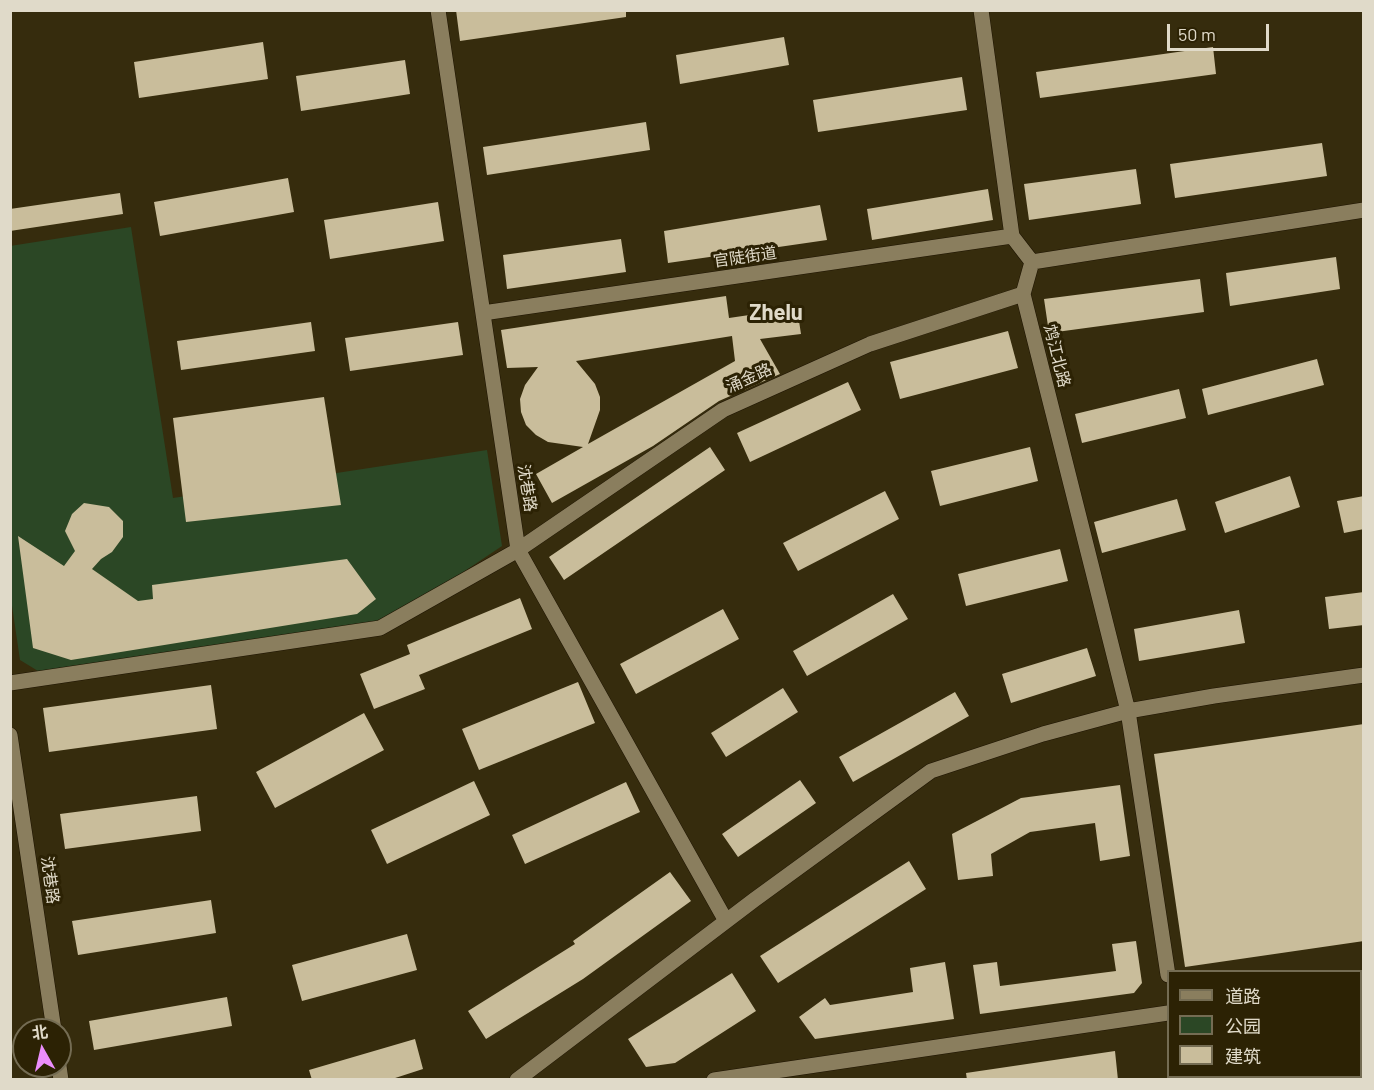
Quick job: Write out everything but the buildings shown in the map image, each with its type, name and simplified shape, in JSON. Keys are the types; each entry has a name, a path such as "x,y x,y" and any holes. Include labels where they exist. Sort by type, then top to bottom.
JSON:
{"street":[{"name":"沈巷路","path":"438,10 518,550 726,921"},
{"path":"981,10 1012,236 1032,262 1364,210"},
{"name":"官陡街道","path":"483,313 1012,236"},
{"name":"鸩江北路","path":"1032,262 1023,294 1128,711 1167,970"},
{"name":"涌金路","path":"10,683 380,628 518,550 723,410 870,344 1023,294"},
{"path":"517,1080 726,921 931,771 1043,734 1128,711 1214,696 1364,675"},
{"name":"沈巷路","path":"10,735 52,1018"},
{"path":"714,1080 1167,1013"}],"green space":[{"path":"131,227 173,498 487,450 502,546 380,628 38,671 20,660 11,599 10,246"}],"district":[{"name":"Zhelu","path":"776,313"}]}
